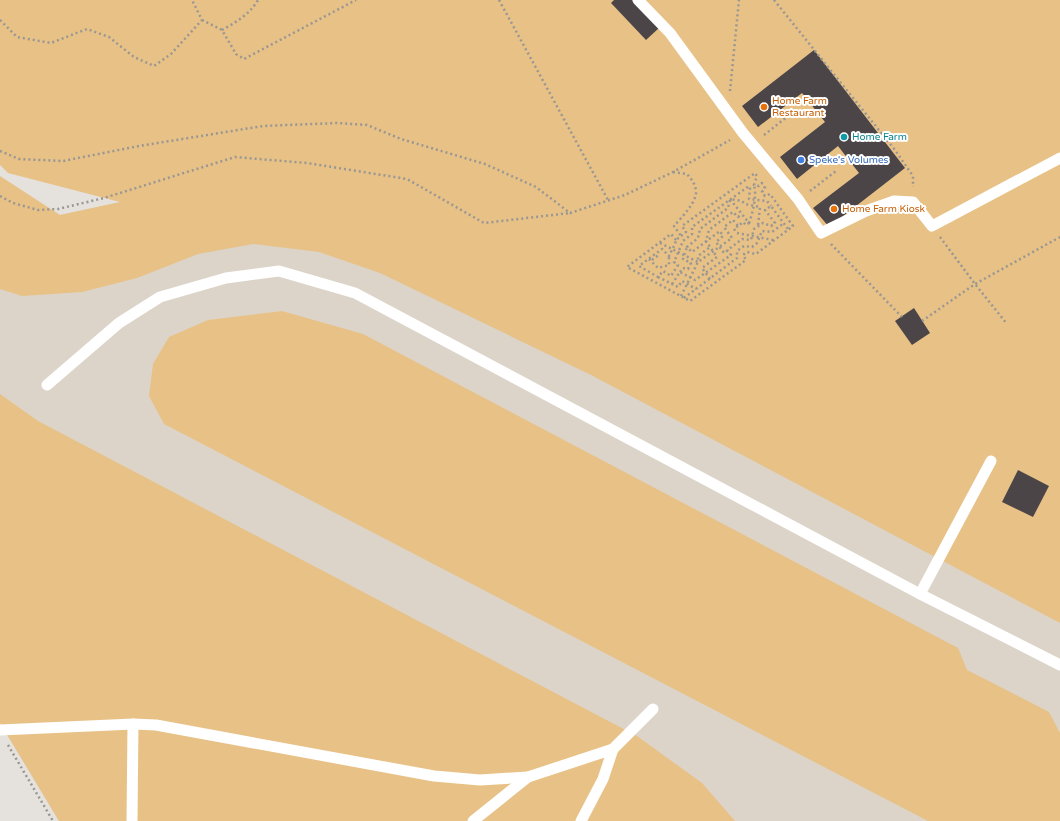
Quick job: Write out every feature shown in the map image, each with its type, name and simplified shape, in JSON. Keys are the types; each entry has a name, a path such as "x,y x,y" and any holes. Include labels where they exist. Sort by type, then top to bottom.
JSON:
{"lane":[{"path":"638,0 670,33 743,133 798,200 821,233 866,211 894,200 913,202 932,226 1060,158"},
{"path":"47,385 119,322 160,297 226,278 279,271 355,293 920,594 1060,666"},
{"path":"920,594 991,461"},
{"path":"581,821 603,779 613,749 653,709"},
{"path":"0,730 133,724 156,725 434,776 480,780 528,777 613,749"},
{"path":"132,821 133,724"},
{"path":"473,821 528,777"}],"path":[{"path":"192,0 202,20 222,30 236,54 244,59 356,0"},
{"path":"222,30 237,22 255,6 258,0"},
{"path":"500,0 608,200"},
{"path":"728,111 739,0"},
{"path":"774,0 895,150 913,176 913,202"},
{"path":"0,20 17,37 51,43 87,29 109,37 134,57 154,66 171,54 202,20"},
{"path":"752,144 794,112"},
{"path":"0,151 19,159 63,161 139,146 263,126 337,123 367,125 401,139 485,164 536,187 570,213"},
{"path":"0,196 13,203 38,210 58,209 104,198 235,157 307,163 407,179 484,223 570,213 625,195 673,172 743,133"},
{"path":"673,172 687,174 694,182 696,192 691,204 674,226 681,236"},
{"path":"798,200 836,172"},
{"path":"650,260 658,268 669,265 669,256 676,240 686,232 682,226 755,173 758,176 754,185 756,191 751,217 746,225 743,222 734,229 738,233 774,240"},
{"path":"676,240 671,234 627,267 690,301 746,260 743,255 747,252 756,254 793,226 770,194 765,196 762,192 765,188 762,183 759,186 754,185"},
{"path":"658,277 663,271 671,276 678,265 674,262 683,241 692,234 692,227 749,186 749,199 767,201 788,229"},
{"path":"730,199 749,222"},
{"path":"730,199 760,207 758,226"},
{"path":"672,284 683,268 688,270 691,263 682,259 687,247 698,238 700,229 728,208 730,199"},
{"path":"687,247 692,252 720,231 723,236 716,242 724,253 742,239 751,240 754,229 762,223 771,226 775,223 765,210 771,206"},
{"path":"710,279 702,268 718,257 706,241 709,230 734,212 738,217 742,214"},
{"path":"698,262 732,238 724,228 733,220 738,226"},
{"path":"683,296 696,289 737,258 737,251 744,246 752,248 757,243 762,231 772,232 784,224"},
{"path":"932,226 1007,324"},
{"path":"821,233 902,317"},
{"path":"922,321 975,284 1060,237"},
{"path":"660,243 698,262"},
{"path":"683,296 698,262 698,256 710,247"},
{"path":"650,260 662,249 669,256"},
{"path":"680,272 695,280 731,255 727,250"},
{"path":"660,254 639,266 678,287 682,282 696,289"},
{"path":"0,730 53,821"}],"shaded area":[{"path":"0,0 1060,0 1060,623 591,375 380,273 319,252 253,244 198,254 137,278 82,292 22,296 0,289 0,176 60,215 120,202 8,173 0,165"},
{"path":"233,170 1060,537 1060,821 59,821 0,723 0,203 60,215 121,202"},
{"path":"282,311 363,334 958,648 967,670 1049,712 1060,733 1060,821 928,821 164,424 149,396 153,364 169,337 208,320"},
{"path":"0,394 38,421 637,736 702,783 735,821 59,821 0,723"}],"building":[{"path":"614,0 632,0 659,28 646,40 611,3"},
{"name":"Home Farm","path":"814,50 905,168 829,227 813,208 859,173 838,146 797,179 780,157 825,122 802,93 758,127 742,106"},
{"path":"914,308 930,333 912,345 895,321"},
{"path":"1018,470 1049,486 1033,517 1002,502"}],"place":[{"name":"Home Farm Restaurant","path":"764,107"},
{"name":"Home Farm","path":"844,137"},
{"name":"Speke's Volumes","path":"801,160"},
{"name":"Home Farm Kiosk","path":"834,209"}]}
